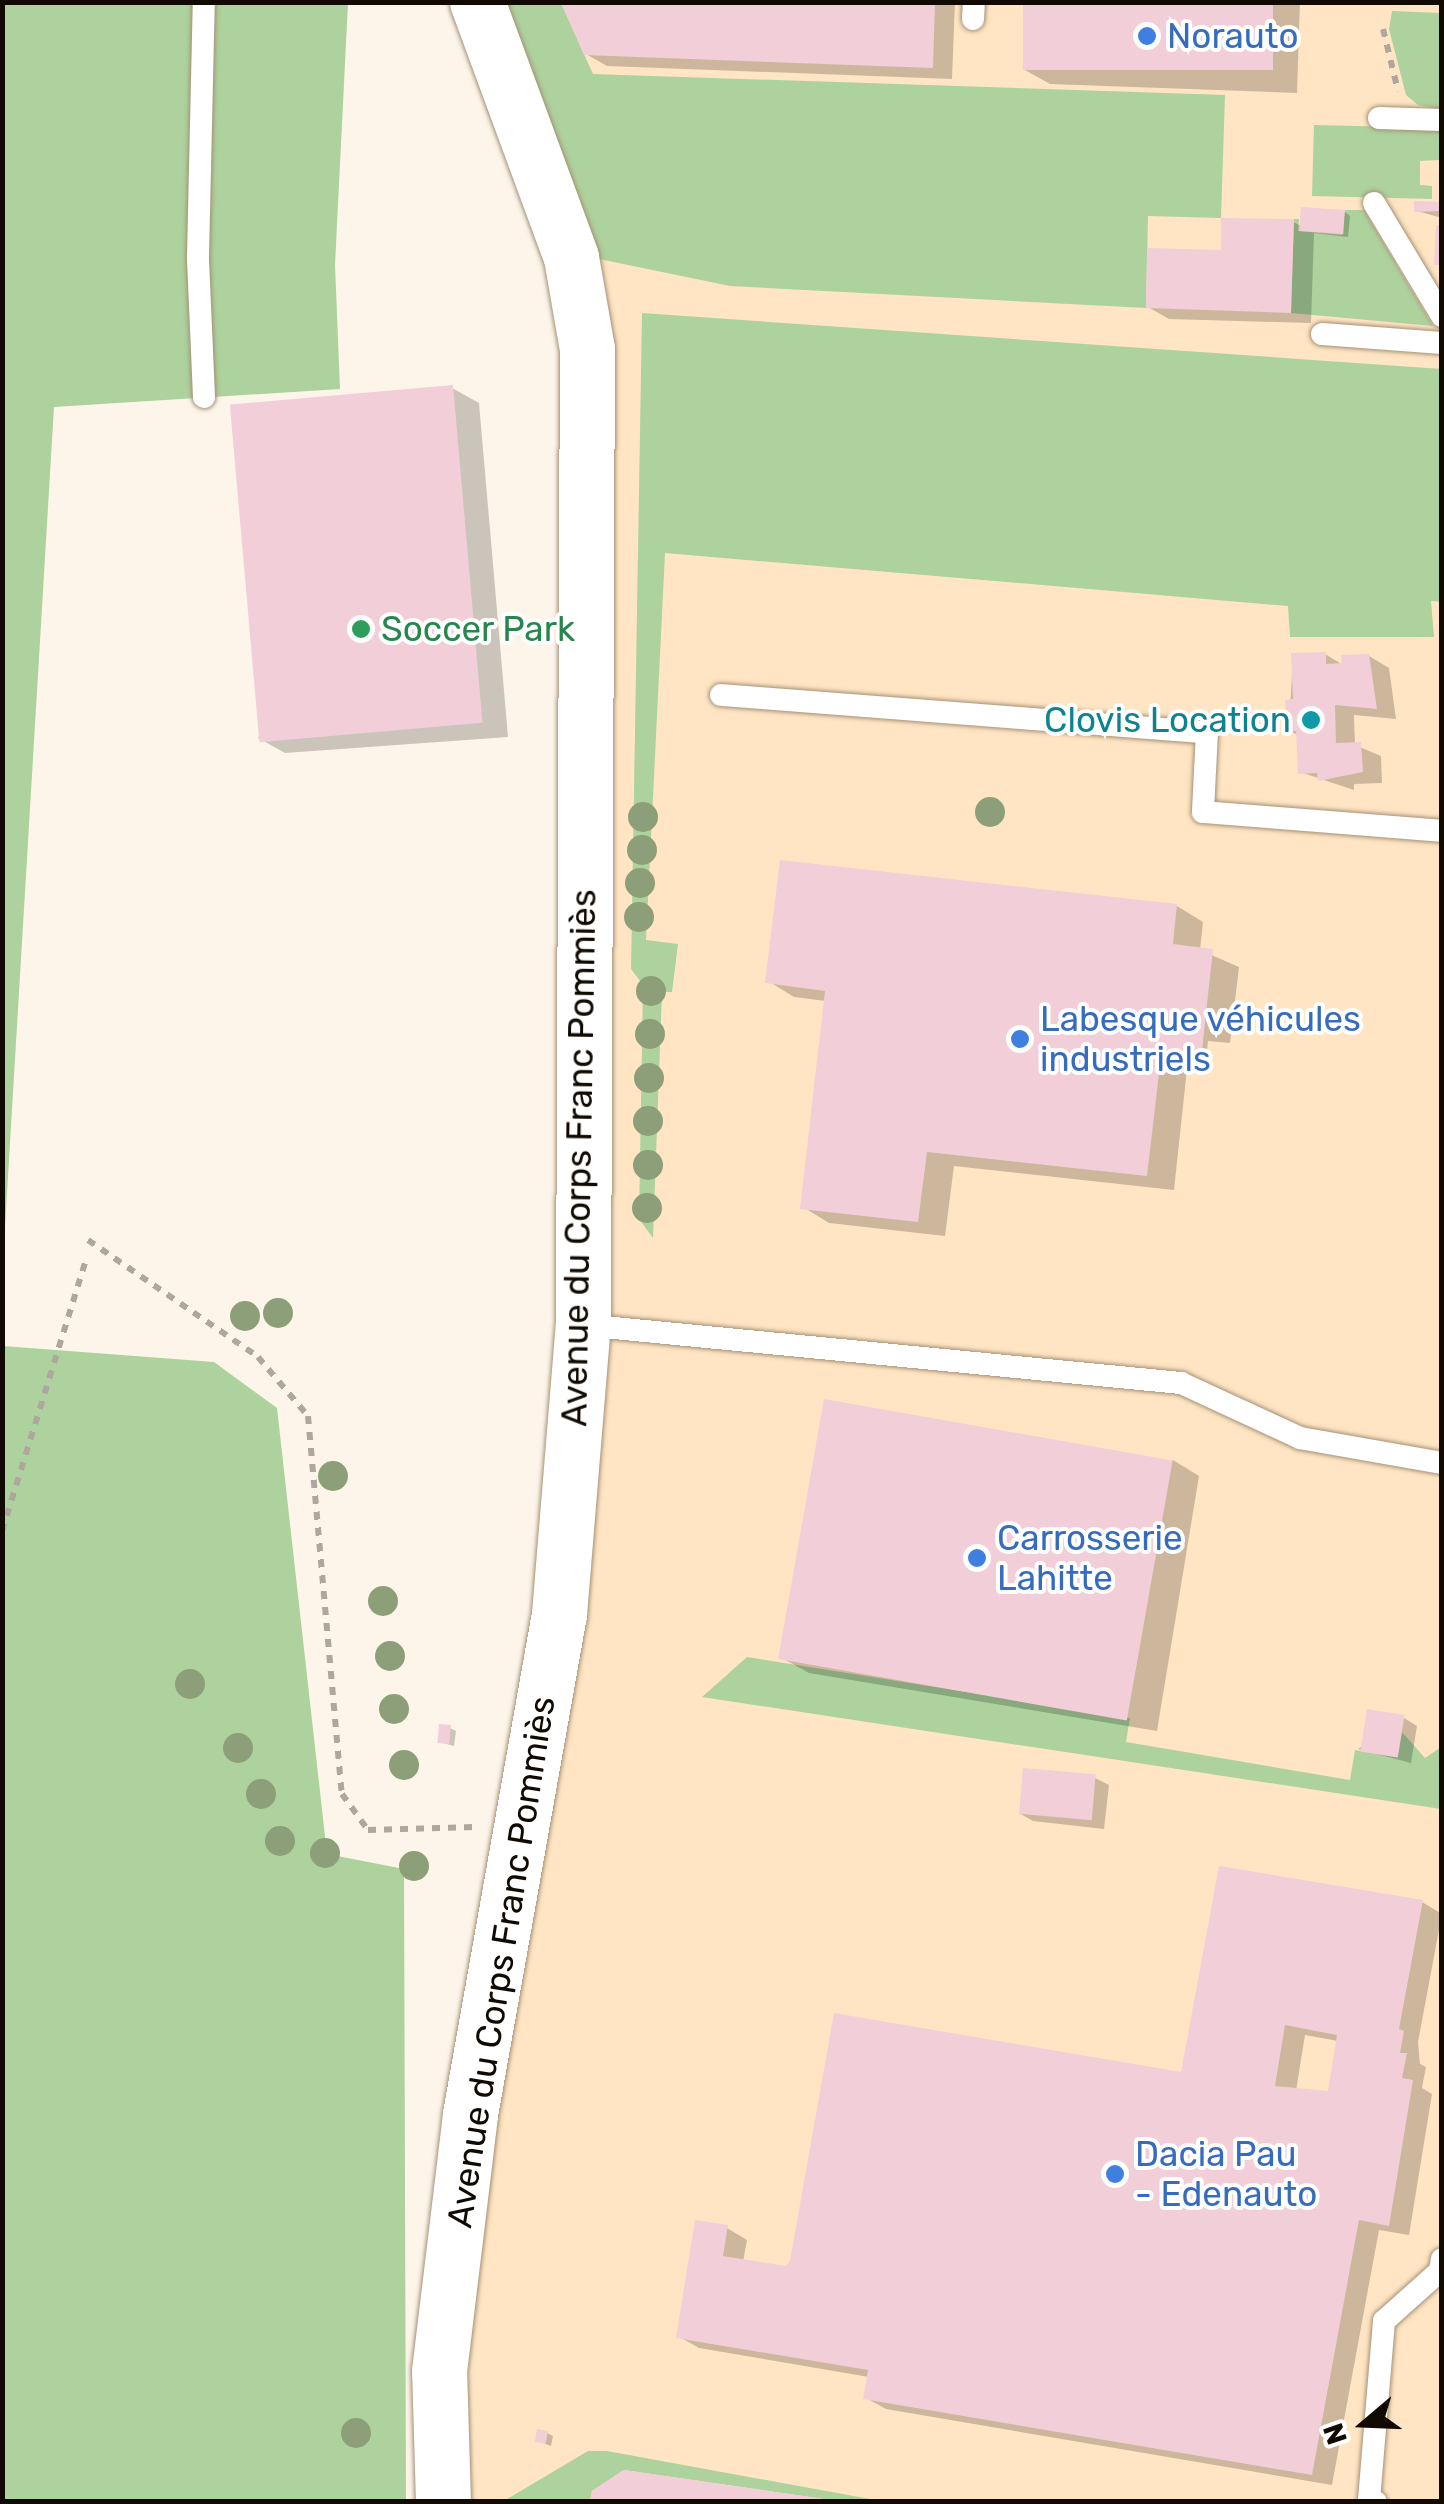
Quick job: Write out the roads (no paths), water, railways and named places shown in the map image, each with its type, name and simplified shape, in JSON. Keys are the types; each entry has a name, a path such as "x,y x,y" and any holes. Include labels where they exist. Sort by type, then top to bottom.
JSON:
{"street":[{"name":"Avenue du Corps Franc Pommiès","path":"444,2502 442,2352 470,2114 559,1614 583,1325 587,349 572,257 477,2"}],"lane":[{"path":"204,2 198,257 204,397"},
{"path":"1379,118 1439,120"},
{"path":"1374,203 1442,316"},
{"path":"1322,334 1442,343"},
{"path":"721,695 1207,732 1204,812 1442,831"},
{"path":"583,1325 1181,1382 1300,1438 1442,1462"},
{"path":"1376,2502 1368,2500 1384,2322 1440,2271 1442,2259"}],"place":[{"name":"Norauto","path":"1147,36"},
{"name":"Soccer Park","path":"361,629"},
{"name":"Clovis Location","path":"1311,720"},
{"name":"Labesque véhicules industriels","path":"1020,1039"},
{"name":"Carrosserie Lahitte","path":"977,1558"},
{"name":"Dacia Pau - Edenauto","path":"1115,2174"}]}
